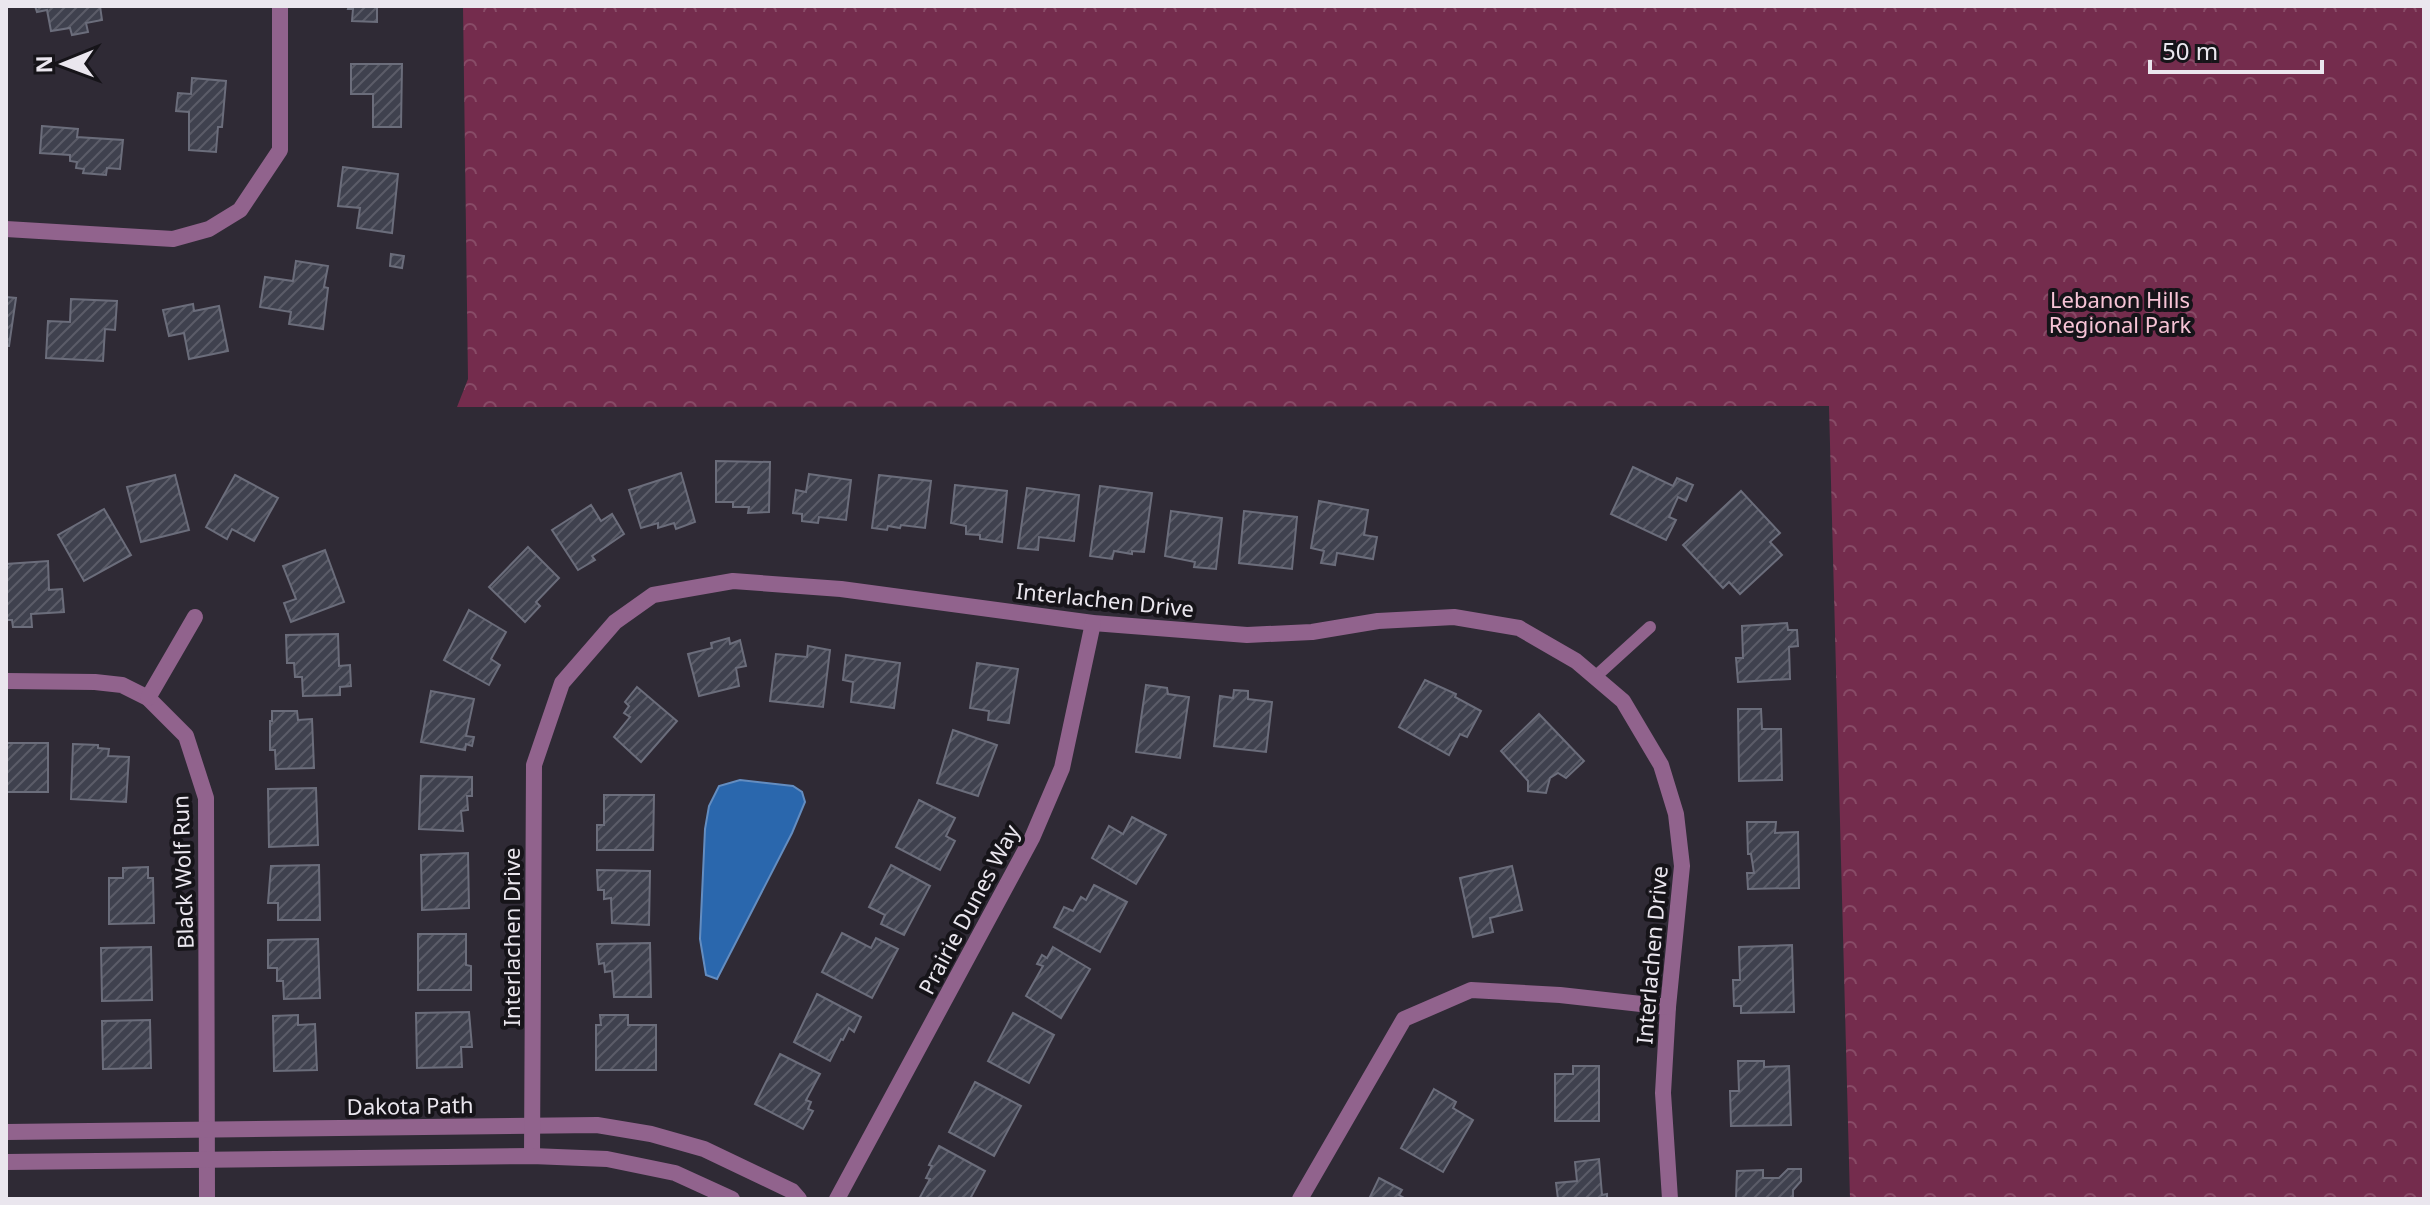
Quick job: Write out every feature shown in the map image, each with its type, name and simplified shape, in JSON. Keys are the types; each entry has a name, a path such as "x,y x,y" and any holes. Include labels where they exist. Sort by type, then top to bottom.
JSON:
{"street":[{"path":"6,229 173,239 209,229 240,210 280,150 280,6"},
{"name":"Interlachen Drive","path":"532,1156 534,765 562,683 615,622 653,595 733,581 841,589 1093,623 1247,635 1312,632 1378,621 1454,617 1519,628 1576,661 1623,701 1661,765 1676,814 1682,866 1663,1093 1670,1199"},
{"path":"148,698 195,617"},
{"name":"Prairie Dunes Way","path":"837,1199 1032,838 1062,768 1093,623"},
{"name":"Black Wolf Run","path":"6,681 26,679 122,685 148,698 186,736 206,798 207,1199"},
{"path":"1300,1199 1404,1019 1471,990 1560,995 1668,1007"},
{"name":"Dakota Path","path":"6,1132 597,1125 651,1134 704,1149 792,1191 799,1199"},
{"path":"6,1162 532,1156 607,1159 675,1173 732,1199"}],"lane":[{"path":"1595,677 1650,627"}],"green space":[{"name":"Lebanon Hills Regional Park","path":"463,6 2424,6 2424,1199 1850,1199 1829,406 457,407 468,379"}],"water":[{"path":"740,780 793,786 802,792 805,802 717,979 706,975 700,939 705,829 709,806 719,786"}],"building":[{"path":"35,6 100,6 102,20 86,23 88,32 72,35 70,28 51,31 47,10 37,12"},
{"path":"349,6 377,6 377,22 352,21 353,9 348,9"},
{"path":"351,64 402,64 401,127 373,127 373,94 351,94"},
{"path":"192,78 226,81 222,127 218,127 216,152 189,150 189,112 176,111 178,93 191,94"},
{"path":"42,126 78,129 77,137 123,140 120,169 107,168 106,175 83,173 84,169 76,168 77,162 70,161 70,155 40,153"},
{"path":"343,167 398,174 392,233 357,228 360,208 338,206"},
{"path":"391,254 404,256 402,268 390,266"},
{"path":"296,261 328,266 323,329 289,324 291,312 260,307 265,277 293,281"},
{"path":"6,297 16,298 9,346 6,346"},
{"path":"71,299 117,301 115,330 105,329 103,361 46,358 48,321 70,322"},
{"path":"193,304 194,311 219,306 228,351 189,359 184,333 169,336 163,310"},
{"path":"716,461 770,462 769,512 748,513 749,507 733,507 733,502 716,502"},
{"path":"1633,467 1673,486 1677,478 1693,485 1686,501 1678,497 1669,517 1676,520 1666,540 1611,514"},
{"path":"681,473 695,522 676,529 674,523 658,528 658,523 641,528 629,490"},
{"path":"809,474 851,480 846,520 819,517 818,523 802,521 802,514 793,513 796,490 806,492"},
{"path":"175,475 189,530 141,542 127,487"},
{"path":"235,475 278,498 254,541 232,529 227,539 206,527"},
{"path":"879,475 931,481 925,528 901,525 900,528 888,526 887,530 872,528"},
{"path":"955,485 1007,491 1002,542 966,534 966,526 951,523"},
{"path":"1100,486 1152,493 1144,552 1114,551 1112,559 1090,556"},
{"path":"1027,488 1079,495 1074,541 1039,537 1038,550 1018,548"},
{"path":"1741,491 1780,533 1770,542 1782,555 1740,594 1729,582 1723,588 1683,545"},
{"path":"1319,501 1368,510 1364,535 1377,537 1373,559 1337,553 1335,565 1321,563 1324,551 1311,548"},
{"path":"591,505 601,521 612,514 624,534 592,556 595,560 578,570 552,530"},
{"path":"104,509 131,555 84,581 58,535"},
{"path":"1171,511 1222,518 1216,569 1194,567 1195,562 1165,556"},
{"path":"1244,511 1297,517 1292,569 1239,563"},
{"path":"528,547 559,578 536,602 540,606 525,622 489,587"},
{"path":"325,550 344,602 291,622 284,603 296,599 283,566"},
{"path":"48,561 49,590 62,589 64,612 31,614 32,627 13,627 12,620 6,620 6,564"},
{"path":"469,610 506,632 491,659 500,665 489,685 444,660"},
{"path":"1787,623 1788,630 1797,630 1798,646 1789,647 1790,679 1738,682 1736,658 1743,658 1742,626"},
{"path":"338,634 339,666 350,665 351,686 340,687 340,695 303,696 302,677 295,677 294,663 287,663 286,635"},
{"path":"729,638 730,644 740,640 746,666 736,668 739,686 699,696 688,654 712,648 711,643"},
{"path":"808,646 830,650 823,707 770,701 776,654 807,657"},
{"path":"846,655 900,663 894,708 851,702 853,682 843,680"},
{"path":"977,663 1018,669 1009,723 988,720 989,711 970,708"},
{"path":"1425,680 1456,694 1455,697 1481,711 1467,737 1460,734 1449,755 1399,727"},
{"path":"1146,685 1167,688 1168,694 1189,697 1180,758 1136,752"},
{"path":"637,687 677,721 641,762 614,737 630,717 624,713 629,706 625,702"},
{"path":"1234,690 1248,691 1248,699 1272,702 1266,752 1214,746 1220,696 1233,698"},
{"path":"431,691 474,699 466,736 474,737 472,746 466,744 465,750 421,742"},
{"path":"1738,709 1761,709 1762,729 1781,729 1782,780 1739,781"},
{"path":"272,711 297,711 298,720 312,719 314,768 276,769 275,750 270,750"},
{"path":"1539,714 1584,761 1566,778 1558,773 1550,778 1546,793 1528,791 1528,781 1501,751"},
{"path":"953,730 997,745 978,796 937,783"},
{"path":"6,743 48,743 48,792 6,792"},
{"path":"73,744 98,745 98,748 109,749 108,756 129,757 126,802 71,799"},
{"path":"421,776 472,777 472,796 467,796 468,810 461,811 463,831 419,829"},
{"path":"316,788 318,845 269,847 268,789"},
{"path":"604,795 654,795 653,850 597,850 597,825 604,825"},
{"path":"919,800 955,818 946,836 955,841 940,870 896,847"},
{"path":"1132,817 1166,835 1136,884 1092,858 1109,826 1123,834"},
{"path":"1747,822 1776,822 1775,833 1798,832 1799,888 1748,889 1747,873 1754,873 1751,854 1748,854"},
{"path":"468,853 469,908 422,910 421,855"},
{"path":"319,865 320,920 278,920 278,903 268,903 271,866"},
{"path":"891,865 930,886 904,935 881,924 885,915 869,907"},
{"path":"1512,866 1522,910 1490,918 1493,932 1473,937 1460,878"},
{"path":"148,867 148,878 153,878 154,923 109,924 109,878 123,878 123,868"},
{"path":"597,870 650,871 649,925 612,923 611,898 604,899 604,890 598,890"},
{"path":"1094,885 1127,902 1100,952 1054,927 1064,907 1073,911 1081,897 1086,900"},
{"path":"842,933 871,948 876,938 898,949 872,998 822,972"},
{"path":"418,934 466,934 466,965 471,966 471,990 418,990"},
{"path":"318,939 320,998 284,999 283,981 277,981 277,968 268,968 268,940"},
{"path":"650,943 651,997 614,997 612,971 605,972 604,963 599,964 597,944"},
{"path":"1792,945 1794,1012 1741,1013 1741,1006 1734,1006 1733,980 1740,980 1739,947"},
{"path":"151,947 152,1000 102,1001 101,948"},
{"path":"1053,947 1090,969 1061,1018 1026,996 1043,966 1037,964 1042,955 1047,958"},
{"path":"817,994 861,1017 854,1032 849,1028 841,1039 830,1061 794,1042"},
{"path":"469,1012 472,1047 461,1047 462,1067 417,1068 416,1013"},
{"path":"1013,1013 1054,1035 1029,1083 988,1061"},
{"path":"298,1015 298,1025 315,1024 317,1070 274,1071 273,1016"},
{"path":"600,1015 628,1015 628,1025 656,1025 656,1070 596,1070 596,1025 601,1025"},
{"path":"150,1020 151,1068 103,1069 102,1021"},
{"path":"780,1054 820,1074 806,1100 811,1102 808,1109 813,1111 803,1129 755,1104"},
{"path":"1738,1061 1764,1061 1764,1067 1789,1066 1791,1125 1731,1126 1730,1091 1739,1091"},
{"path":"1573,1066 1599,1066 1599,1121 1555,1121 1555,1074 1573,1074"},
{"path":"975,1082 1021,1106 994,1156 949,1132"},
{"path":"1434,1089 1456,1102 1453,1108 1473,1120 1443,1172 1401,1148"},
{"path":"939,1146 985,1171 970,1199 919,1199 930,1179 926,1178 932,1166 929,1165"},
{"path":"1599,1159 1602,1195 1607,1194 1607,1199 1558,1199 1556,1183 1577,1181 1575,1162"},
{"path":"1788,1169 1801,1169 1801,1181 1793,1190 1793,1199 1736,1199 1737,1171 1763,1170 1763,1178 1779,1178"},
{"path":"1379,1178 1402,1190 1399,1195 1406,1199 1369,1199"}]}
